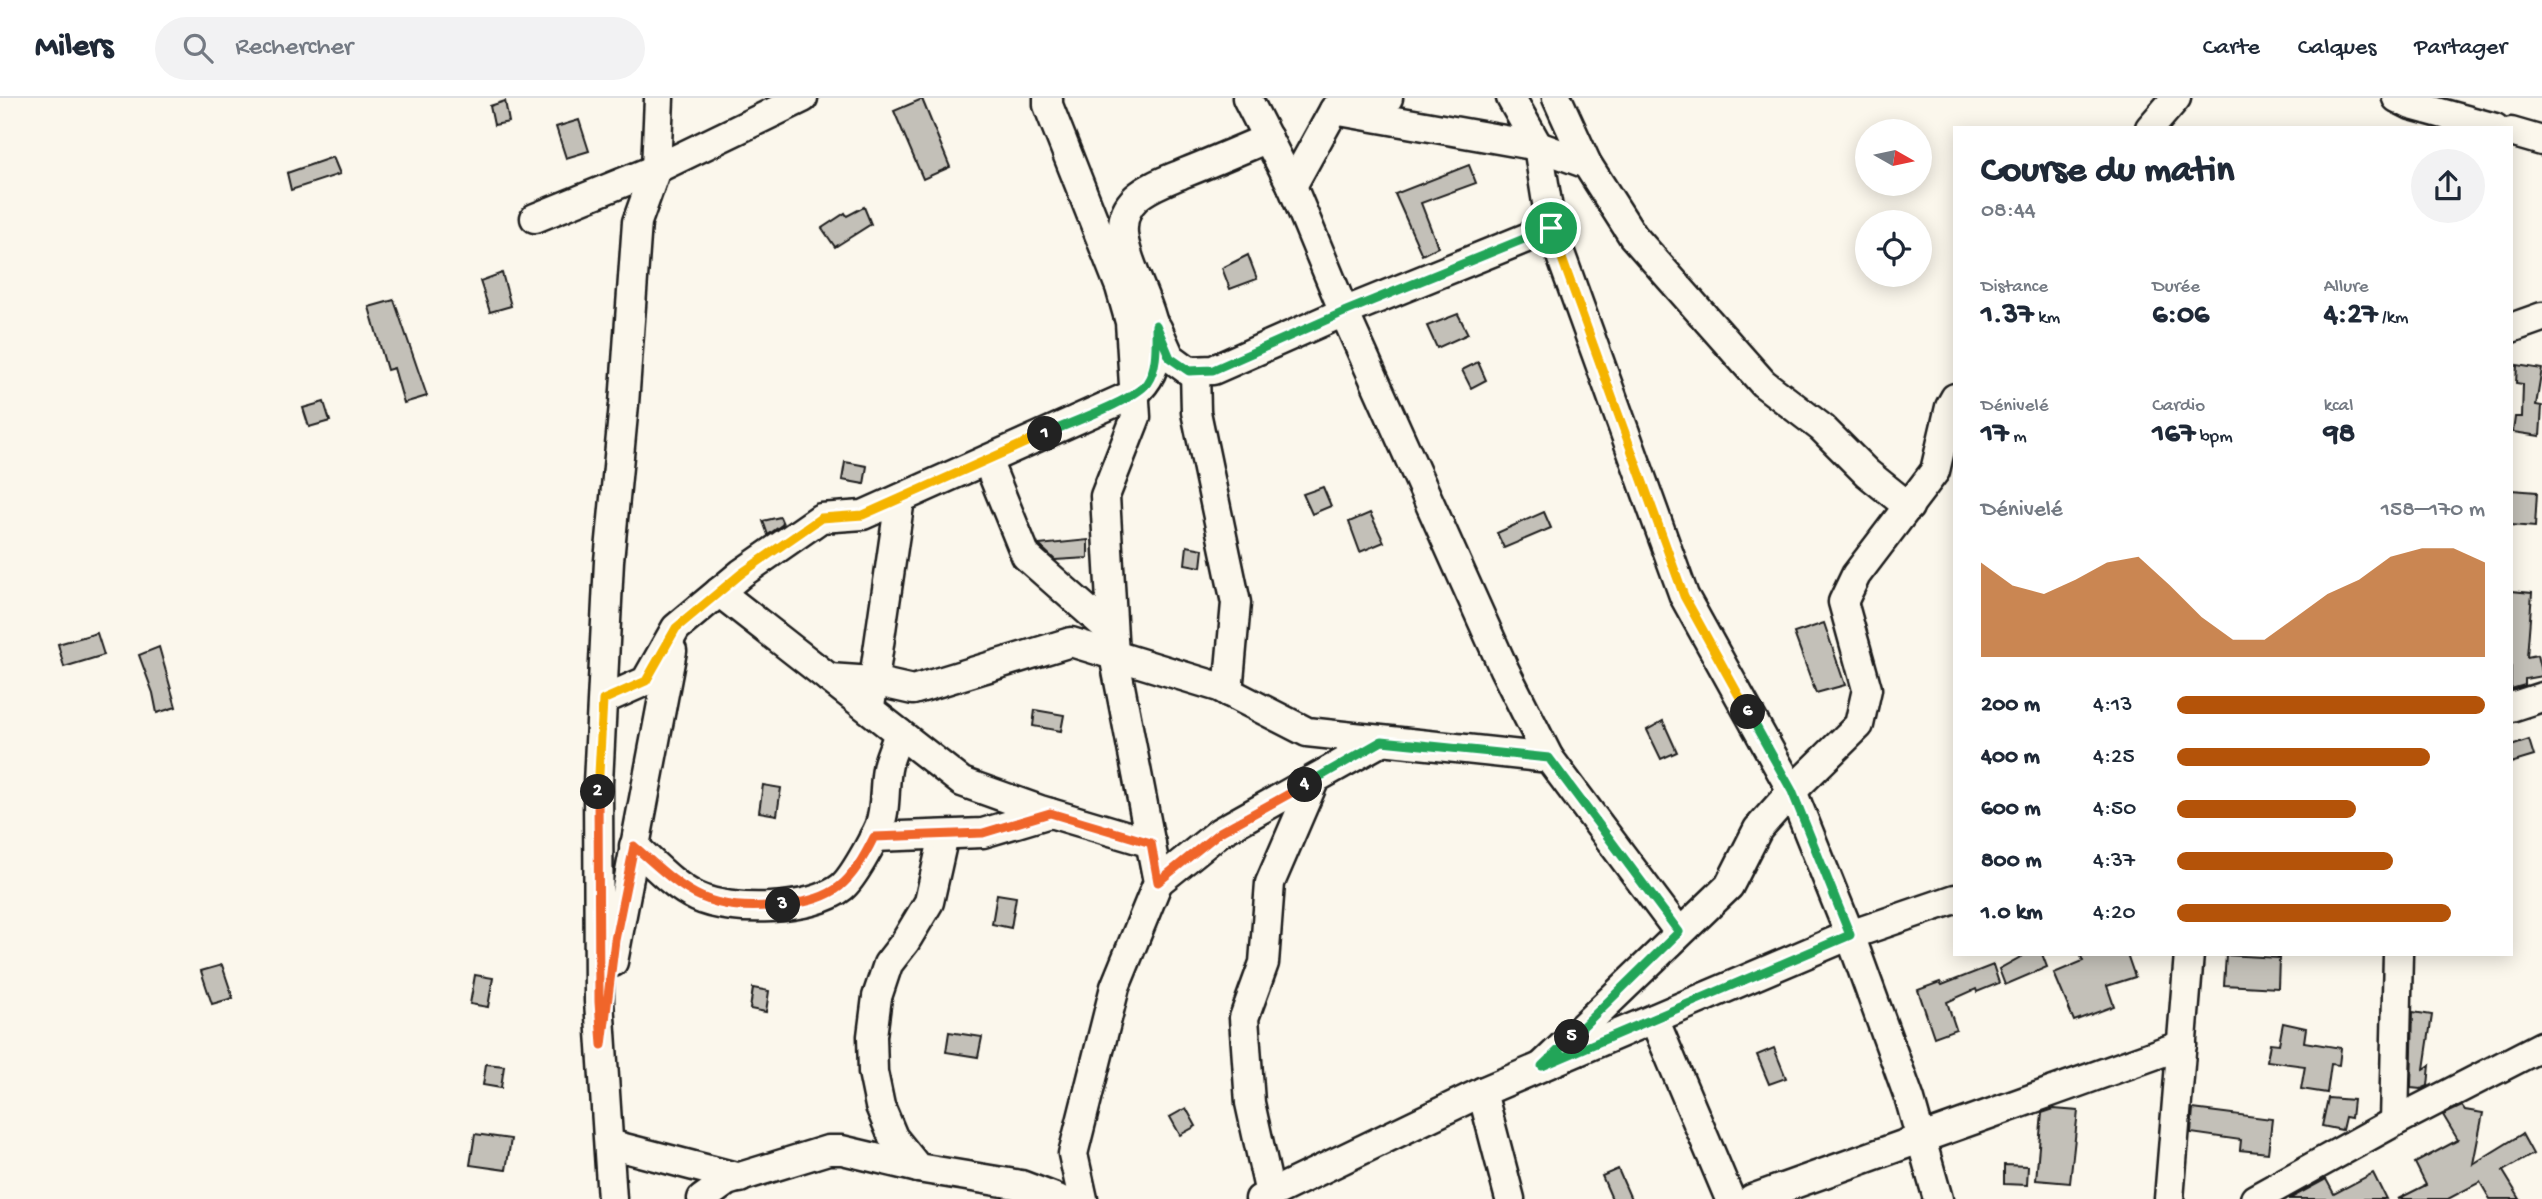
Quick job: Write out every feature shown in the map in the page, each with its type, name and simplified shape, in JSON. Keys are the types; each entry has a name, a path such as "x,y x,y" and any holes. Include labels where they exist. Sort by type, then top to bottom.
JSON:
{"street":[{"path":"612,1199 599,1002 598,783 609,561 637,222 656,169 659,98"},
{"path":"535,218 656,169 803,98"},
{"path":"1048,98 1048,106 1121,287 1130,322 1136,417 1105,496 1113,643 1158,882"},
{"path":"1247,98 1292,186 1344,312 1504,669 1549,758 1679,932"},
{"path":"1292,186 1334,110 1388,98"},
{"path":"1511,98 1538,146 1551,228 1684,596 1792,791 1850,935 1910,1100 1938,1199"},
{"path":"1557,98 1587,164 1633,236 1763,383 1822,428 1867,473 1909,507"},
{"path":"2406,100 2489,126"},
{"path":"1334,110 1538,146 1587,164"},
{"path":"2513,133 2542,141"},
{"path":"1268,138 1156,185 1136,197 1123,216 1123,234 1131,267 1170,358 1189,371 1213,370 1344,312 1551,228"},
{"path":"2513,327 2542,317"},
{"path":"603,700 646,681 676,628 742,573 821,518 863,515 1134,394 1147,383 1155,361 1156,325"},
{"path":"1195,371 1196,412 1236,603 1228,692"},
{"path":"1542,1066 1729,886 1758,829 1859,725 1867,689 1843,602 1856,575 1935,471 1953,402"},
{"path":"987,460 1026,556 1113,643"},
{"path":"869,710 900,499"},
{"path":"719,592 962,782 1050,813 1151,843"},
{"path":"602,1045 615,940 676,628"},
{"path":"829,678 873,681 913,690 1071,642 1113,643 1228,692 1307,733 1549,758"},
{"path":"2513,706 2542,697"},
{"path":"634,846 664,874 696,897 723,905 758,907 809,902 843,886 874,837 881,823 888,764 899,733"},
{"path":"1083,1199 1073,1154 1115,987 1158,882 1220,832 1382,741"},
{"path":"1314,780 1270,883 1264,964 1244,1018 1250,1103 1265,1196 1542,1066 1850,935 1953,900"},
{"path":"874,837 983,833 1050,813"},
{"path":"918,1168 893,1137 880,1106 873,1072 872,1036 877,997 888,964 929,902 944,835"},
{"path":"2169,1199 2189,956"},
{"path":"2394,1122 2398,956"},
{"path":"1654,1019 1730,1199"},
{"path":"1752,1199 2182,1045"},
{"path":"2255,1199 2394,1122 2542,1046"},
{"path":"1482,1092 1510,1199"},
{"path":"609,1144 740,1178"},
{"path":"702,1199 727,1181 828,1150 842,1150 918,1168 1021,1185 1053,1198"}],"building":[{"path":"922,99 950,167 923,179 894,111"},
{"path":"505,101 509,122 494,125 490,106"},
{"path":"579,120 589,151 566,158 556,127"},
{"path":"333,157 340,174 291,190 287,173"},
{"path":"1469,165 1476,183 1421,203 1438,247 1422,255 1395,194"},
{"path":"864,207 871,224 835,247 822,228 845,213 847,216"},
{"path":"1248,255 1257,279 1230,289 1222,268"},
{"path":"502,273 511,306 490,312 480,281"},
{"path":"394,300 427,396 404,403 394,368 387,370 369,307"},
{"path":"1458,314 1468,334 1437,348 1427,326"},
{"path":"1478,362 1486,380 1471,388 1462,370"},
{"path":"2517,365 2542,369 2536,405 2542,406 2540,436 2513,432 2515,417 2522,417 2523,384 2516,383"},
{"path":"324,402 330,421 309,427 303,408"},
{"path":"845,462 867,466 864,484 842,480"},
{"path":"1323,487 1331,506 1312,514 1303,494"},
{"path":"2513,490 2537,492 2535,527 2513,525"},
{"path":"1544,512 1551,528 1504,548 1497,533"},
{"path":"1370,513 1384,542 1360,552 1349,522"},
{"path":"780,517 783,524 768,535 763,521"},
{"path":"1088,540 1088,558 1055,560 1039,545"},
{"path":"1187,546 1203,549 1201,567 1185,564"},
{"path":"2513,591 2532,593 2527,657 2537,655 2542,676 2525,679 2525,685 2513,688"},
{"path":"1824,623 1845,685 1816,693 1794,633"},
{"path":"97,633 104,655 64,667 58,644"},
{"path":"159,647 176,707 157,713 153,693 139,655"},
{"path":"1035,710 1064,715 1061,731 1033,726"},
{"path":"1663,721 1677,752 1661,759 1647,730"},
{"path":"2529,740 2534,756 2513,762 2513,745"},
{"path":"763,785 781,788 777,815 759,812"},
{"path":"997,894 1016,897 1011,928 992,924"},
{"path":"2022,956 2043,956 2047,967 2005,985 1999,969"},
{"path":"2081,956 2128,956 2135,977 2107,986 2114,1006 2074,1021 2054,973 2083,961"},
{"path":"2226,956 2279,958 2278,988 2224,985"},
{"path":"222,965 233,998 212,1004 201,971"},
{"path":"1993,965 1999,983 1977,992 1976,989 1947,1002 1956,1029 1934,1037 1918,990 1940,982 1942,985"},
{"path":"475,975 493,978 488,1007 470,1004"},
{"path":"753,988 769,991 766,1012 750,1009"},
{"path":"2413,1012 2432,1015 2424,1069 2430,1065 2428,1086 2421,1089 2411,1088"},
{"path":"2283,1023 2306,1028 2304,1042 2341,1048 2339,1065 2331,1064 2327,1093 2301,1089 2305,1066 2267,1061 2270,1043 2279,1044"},
{"path":"949,1032 982,1037 978,1057 946,1052"},
{"path":"1774,1048 1786,1078 1769,1084 1757,1055"},
{"path":"486,1064 504,1066 501,1088 483,1085"},
{"path":"2328,1098 2353,1100 2351,1118 2345,1117 2342,1130 2322,1126"},
{"path":"2462,1106 2465,1110 2483,1113 2473,1164 2522,1134 2533,1154 2503,1171 2520,1199 2490,1199 2480,1182 2448,1199 2398,1199 2426,1185 2415,1163 2458,1140 2443,1115"},
{"path":"1186,1108 1196,1126 1180,1135 1170,1117"},
{"path":"2054,1109 2078,1111 2070,1183 2036,1180 2042,1113"},
{"path":"2193,1109 2272,1119 2268,1153 2240,1150 2241,1140 2191,1133"},
{"path":"475,1134 511,1139 506,1170 470,1165"},
{"path":"2004,1165 2028,1166 2027,1185 2004,1184"},
{"path":"1618,1169 1631,1199 1612,1199 1602,1176"},
{"path":"2373,1173 2386,1199 2289,1199 2326,1179 2334,1194"}],"route":[{"path":"1551,228 1684,596 1792,791 1850,935 1542,1066 1679,932 1549,758 1382,741 1220,832 1158,882 1151,843 1050,813 983,833 874,837 843,886 809,902 758,907 723,905 696,897 664,874 634,846 615,940 602,1045 599,1002 598,783 603,700 646,681 676,628 742,573 821,518 863,515 1134,394 1147,383 1155,361 1156,325 1170,358 1189,371 1213,370 1344,312 1551,228"}]}
